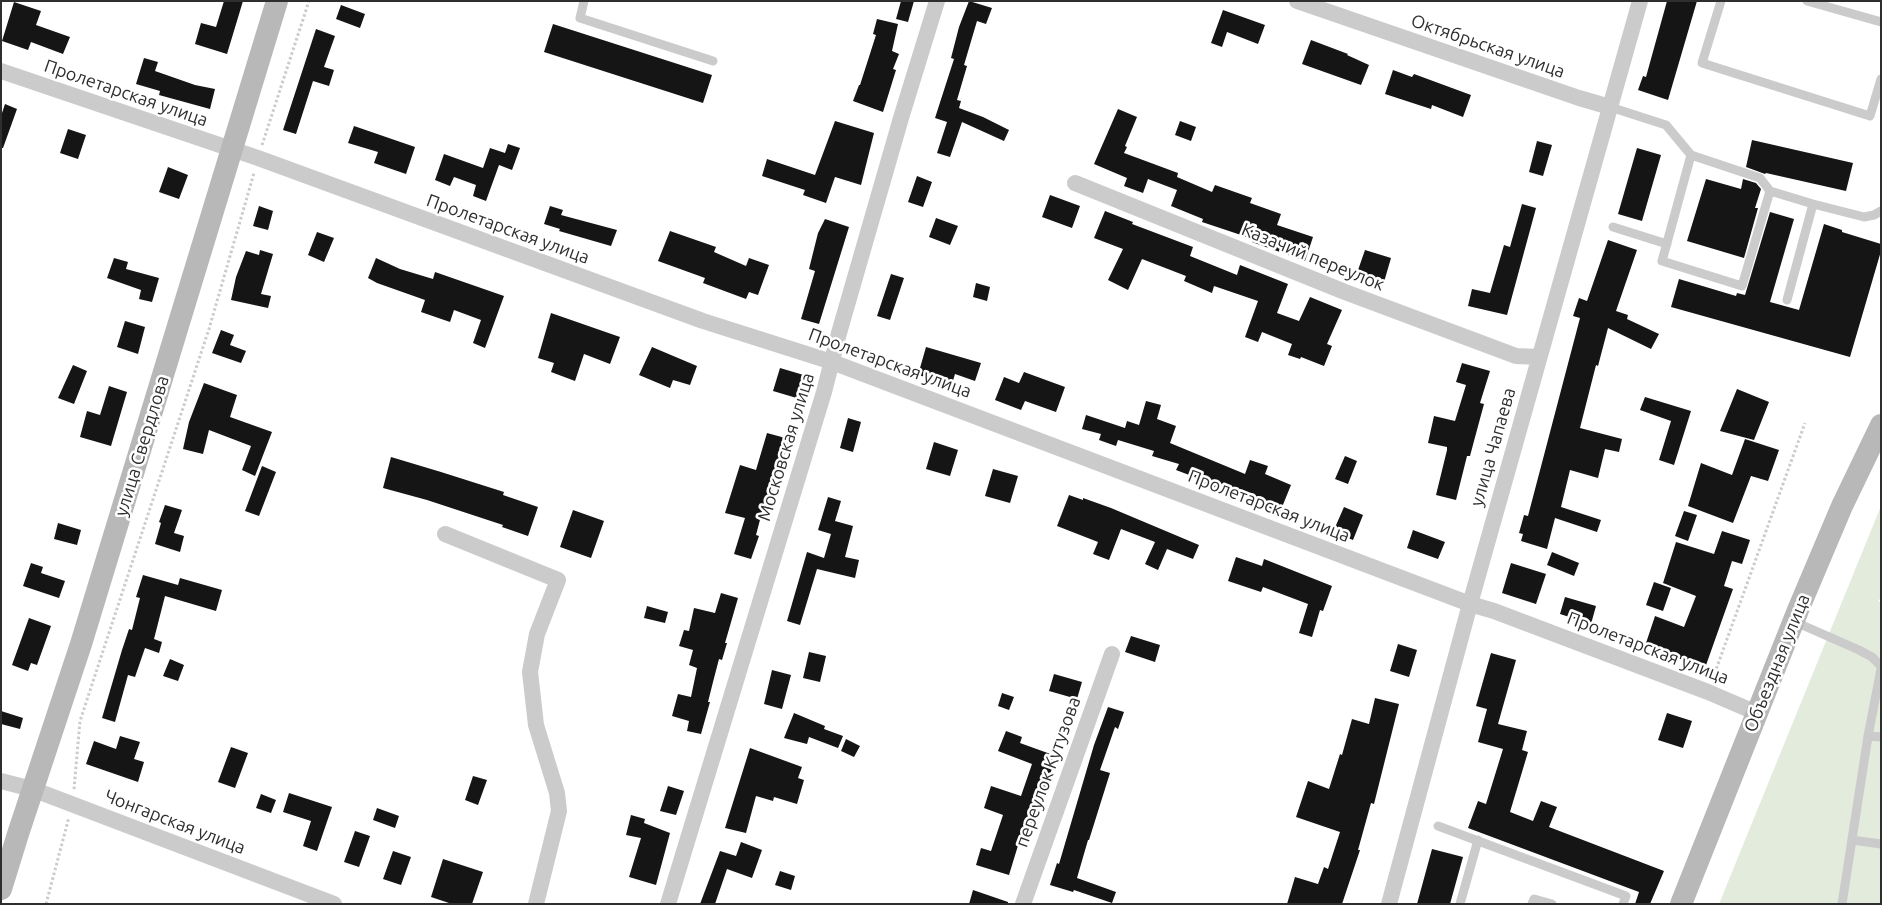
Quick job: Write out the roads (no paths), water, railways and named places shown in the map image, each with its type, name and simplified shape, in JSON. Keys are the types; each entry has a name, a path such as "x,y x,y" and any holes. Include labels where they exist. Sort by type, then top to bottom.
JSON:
{"street":[{"name":"улица Свердлова","path":"1,889 87,625 277,1"},
{"name":"Московская улица","path":"668,904 832,362 901,118 937,1"},
{"name":"Октябрьская улица","path":"1297,1 1610,107"},
{"name":"улица Чапаева","path":"1388,904 1470,604 1640,1"},
{"name":"Пролетарская улица","path":"1,71 258,158 694,318 832,362 1470,604 1494,611 1708,692 1757,713"},
{"name":"Казачий переулок","path":"1075,183 1345,292 1516,356 1539,358"},
{"name":"Объездная улица","path":"1680,904 1793,621 1842,506 1881,424"},
{"path":"445,534 558,580 537,634 530,672 536,725 557,793 559,811 536,904"},
{"name":"переулок Кутузова","path":"1022,904 1112,654"},
{"name":"Чонгарская улица","path":"1,780 32,789 334,904"}],"lane":[{"path":"584,1 580,18 713,61"},
{"path":"1721,1 1702,63 1870,116 1881,80"},
{"path":"1807,1 1881,22"},
{"path":"1610,107 1666,125 1691,155 1760,178 1770,191 1864,217 1881,211"},
{"path":"1691,155 1662,261 1742,286 1770,191"},
{"path":"1786,300 1814,204"},
{"path":"1613,227 1667,244"},
{"path":"1793,621 1859,650 1872,657 1881,668 1877,704 1868,736 1842,904"},
{"path":"1868,736 1881,737"},
{"path":"1438,826 1626,896 1623,904"},
{"path":"1460,904 1478,840"},
{"path":"1852,840 1881,844"},
{"path":"1532,904 1534,899 1552,904"}]}
